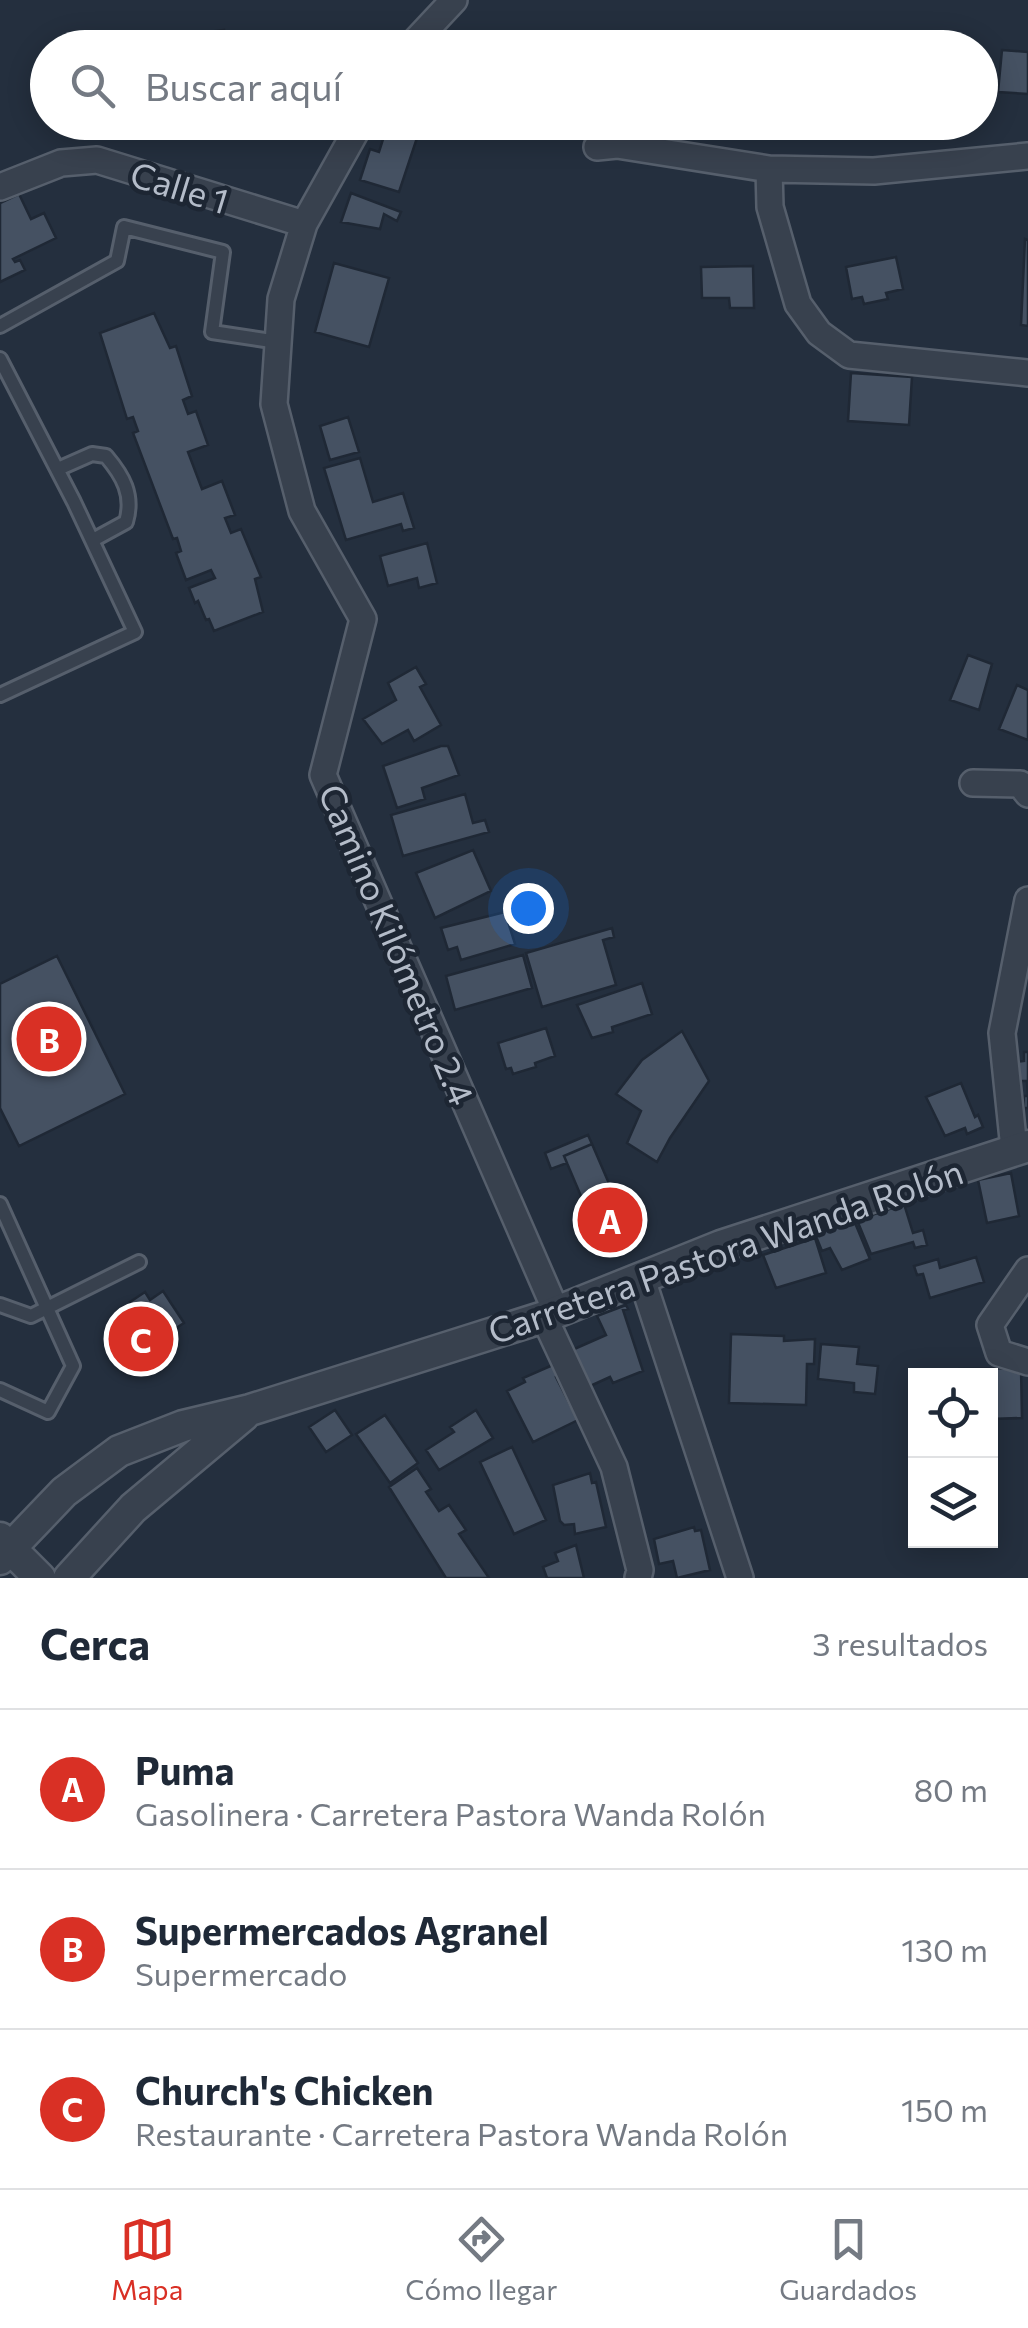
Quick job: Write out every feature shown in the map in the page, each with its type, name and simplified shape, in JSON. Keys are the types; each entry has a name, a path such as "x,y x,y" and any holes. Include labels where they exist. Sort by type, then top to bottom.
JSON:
{"street":[{"path":"426,30 454,0"},
{"name":"Camino Kilómetro 2.4","path":"351,140 304,224 281,299 274,404 302,511 362,620 323,775 614,1467 640,1570 638,1578"},
{"path":"597,147 617,145 769,169 874,170 1028,156"},
{"name":"Calle 1","path":"0,188 60,163 97,160 304,224"},
{"path":"769,169 770,207 798,304 819,333 849,355 1028,373"},
{"path":"973,783 1020,784 1028,794"},
{"path":"1021,1147 1002,1033 1028,900"},
{"name":"Carretera Pastora Wanda Rolón","path":"4,1548 64,1492 118,1452 184,1426 250,1410 550,1314 721,1246 1021,1147"},
{"path":"1028,1270 990,1325 1000,1353 1028,1362"},
{"path":"641,1276 740,1578"},
{"name":"Carretera Pastora Wanda Rolón","path":"69,1578 133,1508 250,1410"},
{"path":"4,1548 40,1578"}],"lane":[{"path":"0,326 117,261 124,227 224,252 212,332 278,342"},
{"path":"0,359 93,540 135,632 0,695"},
{"path":"58,470 92,454 106,456 129,492 126,522 93,540"},
{"path":"0,1204 5,1226 73,1366 48,1412 0,1390"},
{"path":"0,1305 30,1316 139,1262"}],"building":[{"path":"1002,50 1028,52 1028,94 998,92"},
{"path":"383,140 416,140 399,192 360,180 370,149 379,152"},
{"path":"351,193 401,212 397,221 384,214 380,229 341,222"},
{"path":"19,194 31,219 44,213 56,238 13,259 20,260 25,270 0,282 0,203"},
{"path":"1025,239 1028,240 1028,326 1021,325"},
{"path":"896,257 903,289 886,293 888,299 864,304 862,297 852,299 846,267"},
{"path":"334,263 389,278 369,347 315,332"},
{"path":"753,266 754,308 730,308 729,298 702,298 701,267"},
{"path":"154,313 170,348 176,346 192,396 183,400 188,414 196,411 208,445 188,452 202,489 222,481 235,515 225,518 231,533 241,529 261,577 255,579 263,612 214,631 189,588 215,578 211,570 186,580 176,553 181,551 177,538 173,539 133,433 138,431 133,417 127,419 100,333"},
{"path":"851,373 912,377 909,425 848,421"},
{"path":"348,417 359,452 330,460 320,426"},
{"path":"360,458 373,502 403,493 414,528 403,531 401,524 346,540 324,468"},
{"path":"427,543 437,583 419,588 417,578 388,586 380,556"},
{"path":"968,655 992,664 979,710 950,700"},
{"path":"416,667 426,684 420,687 441,725 414,741 408,730 382,744 363,719 396,700 388,683"},
{"path":"1017,685 1028,690 1028,740 999,729"},
{"path":"448,746 459,775 422,788 425,799 397,808 383,766"},
{"path":"465,794 473,823 485,820 489,832 403,856 391,815"},
{"path":"473,850 491,891 435,918 416,873"},
{"path":"505,912 515,944 461,960 457,947 448,950 441,928"},
{"path":"612,928 614,937 603,940 616,985 542,1007 526,953"},
{"path":"523,955 532,988 455,1010 446,976"},
{"path":"57,956 125,1094 19,1146 0,1108 0,984"},
{"path":"642,983 652,1014 592,1038 577,1005"},
{"path":"546,1028 555,1056 513,1074 511,1068 506,1069 498,1043"},
{"path":"682,1031 709,1081 657,1162 627,1143 641,1111 616,1094 642,1060"},
{"path":"1024,1052 1028,1052 1028,1096 1027,1081 1016,1081 1015,1062 1024,1061"},
{"path":"961,1083 983,1127 967,1134 965,1128 945,1136 926,1097"},
{"path":"588,1135 592,1144 564,1156 567,1163 551,1169 545,1153"},
{"path":"592,1144 629,1230 600,1241 564,1156"},
{"path":"1011,1173 1019,1216 987,1223 978,1180"},
{"path":"904,1204 913,1233 923,1230 927,1245 915,1248 913,1242 871,1254 857,1220"},
{"path":"853,1218 870,1259 842,1270 830,1248 822,1251 815,1234"},
{"path":"815,1238 826,1273 776,1288 763,1255"},
{"path":"976,1257 984,1282 930,1298 923,1274 917,1275 914,1266 938,1259 940,1268"},
{"path":"163,1291 184,1323 134,1355 112,1320 145,1292 150,1300"},
{"path":"626,1305 628,1309 623,1310 643,1371 613,1383 610,1377 588,1387 572,1350 606,1335 597,1316"},
{"path":"731,1334 784,1336 784,1341 815,1339 814,1364 807,1364 806,1405 729,1403"},
{"path":"821,1344 859,1347 857,1364 878,1366 875,1394 854,1392 854,1383 818,1379"},
{"path":"555,1364 560,1375 556,1377 578,1420 533,1442 507,1391 525,1382 523,1378"},
{"path":"998,1368 1021,1368 1022,1418 998,1419"},
{"path":"335,1410 352,1435 326,1452 309,1427"},
{"path":"476,1410 493,1438 439,1470 426,1450 454,1432 450,1427"},
{"path":"385,1415 418,1463 390,1483 356,1434"},
{"path":"512,1447 546,1520 514,1534 480,1462"},
{"path":"417,1468 439,1511 449,1505 466,1530 459,1534 489,1578 446,1578 389,1487"},
{"path":"590,1473 592,1483 596,1482 606,1527 575,1534 574,1524 564,1525 560,1521 553,1485"},
{"path":"694,1527 695,1531 701,1530 710,1570 677,1578 673,1561 659,1564 654,1539"},
{"path":"576,1545 584,1578 547,1578 543,1567 558,1561 555,1553"}],"place":[{"name":"Supermercados Agranel","path":"49,1039"},
{"name":"Puma","path":"610,1220"},
{"name":"Church's Chicken","path":"141,1339"}]}
